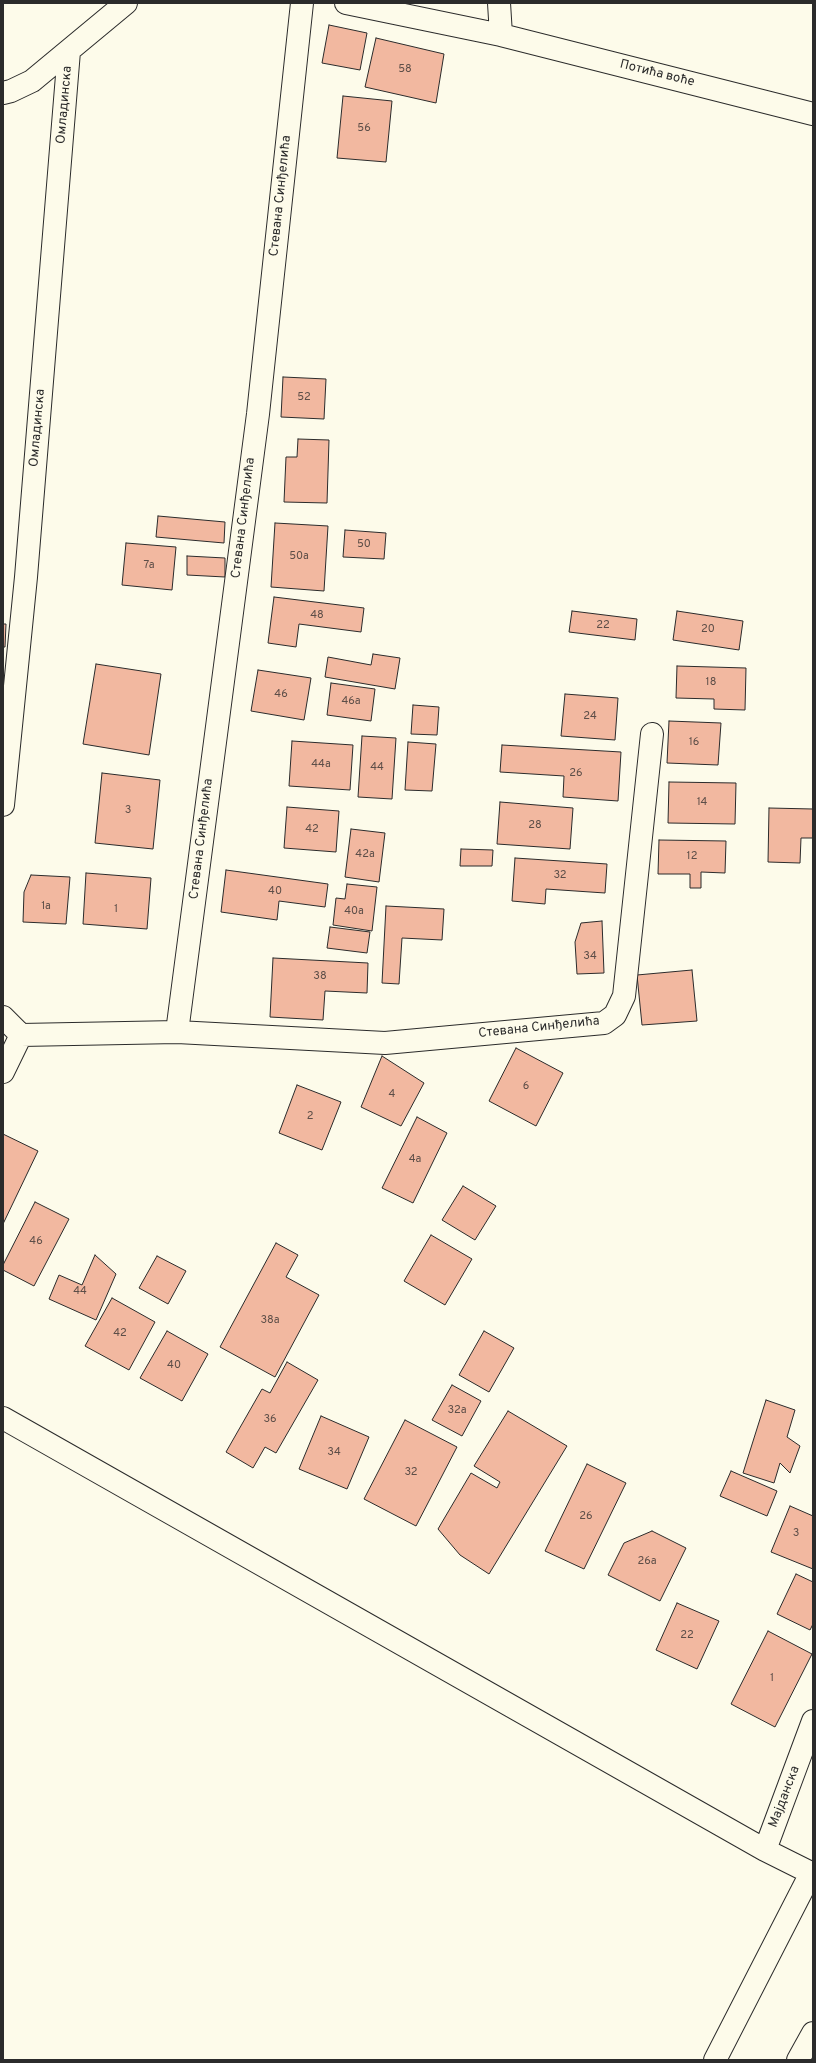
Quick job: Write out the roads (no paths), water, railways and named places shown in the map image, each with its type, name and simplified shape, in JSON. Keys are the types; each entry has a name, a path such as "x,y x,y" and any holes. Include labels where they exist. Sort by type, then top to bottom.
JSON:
{"street":[{"name":"Стевана Синђелића","path":"177,1032 258,414 302,3"},
{"path":"346,3 501,35 499,3"},
{"name":"Омладинска","path":"3,93 11,91 32,81 123,4"},
{"name":"Потића воће","path":"501,35 813,114"},
{"name":"Омладинска","path":"3,805 26,577 69,51"},
{"name":"Стевана Синђелића","path":"21,1036 177,1032 385,1042 604,1023 615,1015 624,996 652,734"},
{"path":"3,1017 21,1036 3,1072"},
{"path":"3,1418 765,1850 812,1874 715,2060"},
{"name":"Мајданска","path":"765,1850 813,1721"},
{"path":"798,2060 813,2033"}]}
